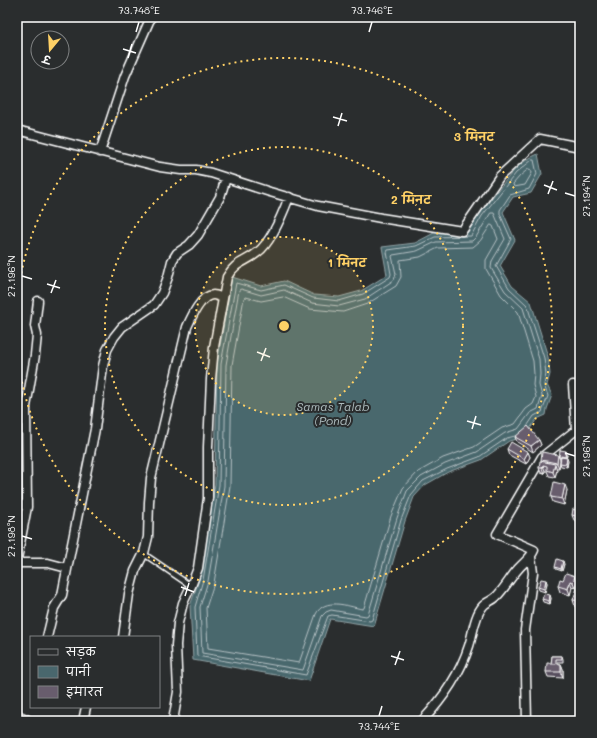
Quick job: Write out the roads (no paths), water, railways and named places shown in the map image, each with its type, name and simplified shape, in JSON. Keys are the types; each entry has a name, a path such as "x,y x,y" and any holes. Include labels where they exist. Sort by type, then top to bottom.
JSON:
{"street":[{"path":"100,152 125,76 151,17"},
{"path":"17,130 160,167 204,172 318,206 462,231 500,176 540,139 580,147"},
{"path":"47,636 54,608 62,595 68,568 96,429 103,366 107,350 114,337 122,327 154,305 162,293 172,262 177,253 198,235 220,197 226,178"},
{"path":"173,721 178,692 176,645 178,623 183,603 198,568 208,498 208,447 211,379 214,346 227,277 232,268 260,252 284,211 289,197"},
{"path":"123,636 129,594 135,571 144,553 148,536 151,478 187,327 201,302 208,296 214,294 223,298"},
{"path":"17,559 27,507 26,407 35,355 37,335 35,326 38,301"},
{"path":"422,721 460,670 469,646 478,614 483,606 494,599 507,586 519,568 531,556 534,550 497,534 542,457 576,430 573,385 580,386"},
{"path":"17,503 27,507"},
{"path":"527,721 525,630 533,573 531,556"},
{"path":"17,563 48,563 68,568"},
{"path":"82,721 86,708"}],"lane":[{"path":"144,553 191,586"}],"water":[{"name":"Samas Talab (Pond)","path":"538,154 542,174 531,193 513,197 503,212 515,240 500,266 512,286 531,302 548,357 550,374 547,385 552,395 546,415 537,419 524,437 509,441 481,460 448,472 425,485 414,497 405,521 374,626 330,619 309,681 193,660 190,606 199,580 215,484 217,364 232,277 261,286 284,281 314,295 339,297 361,291 387,275 382,247 415,243 434,233 468,232 510,175 525,161"}]}
